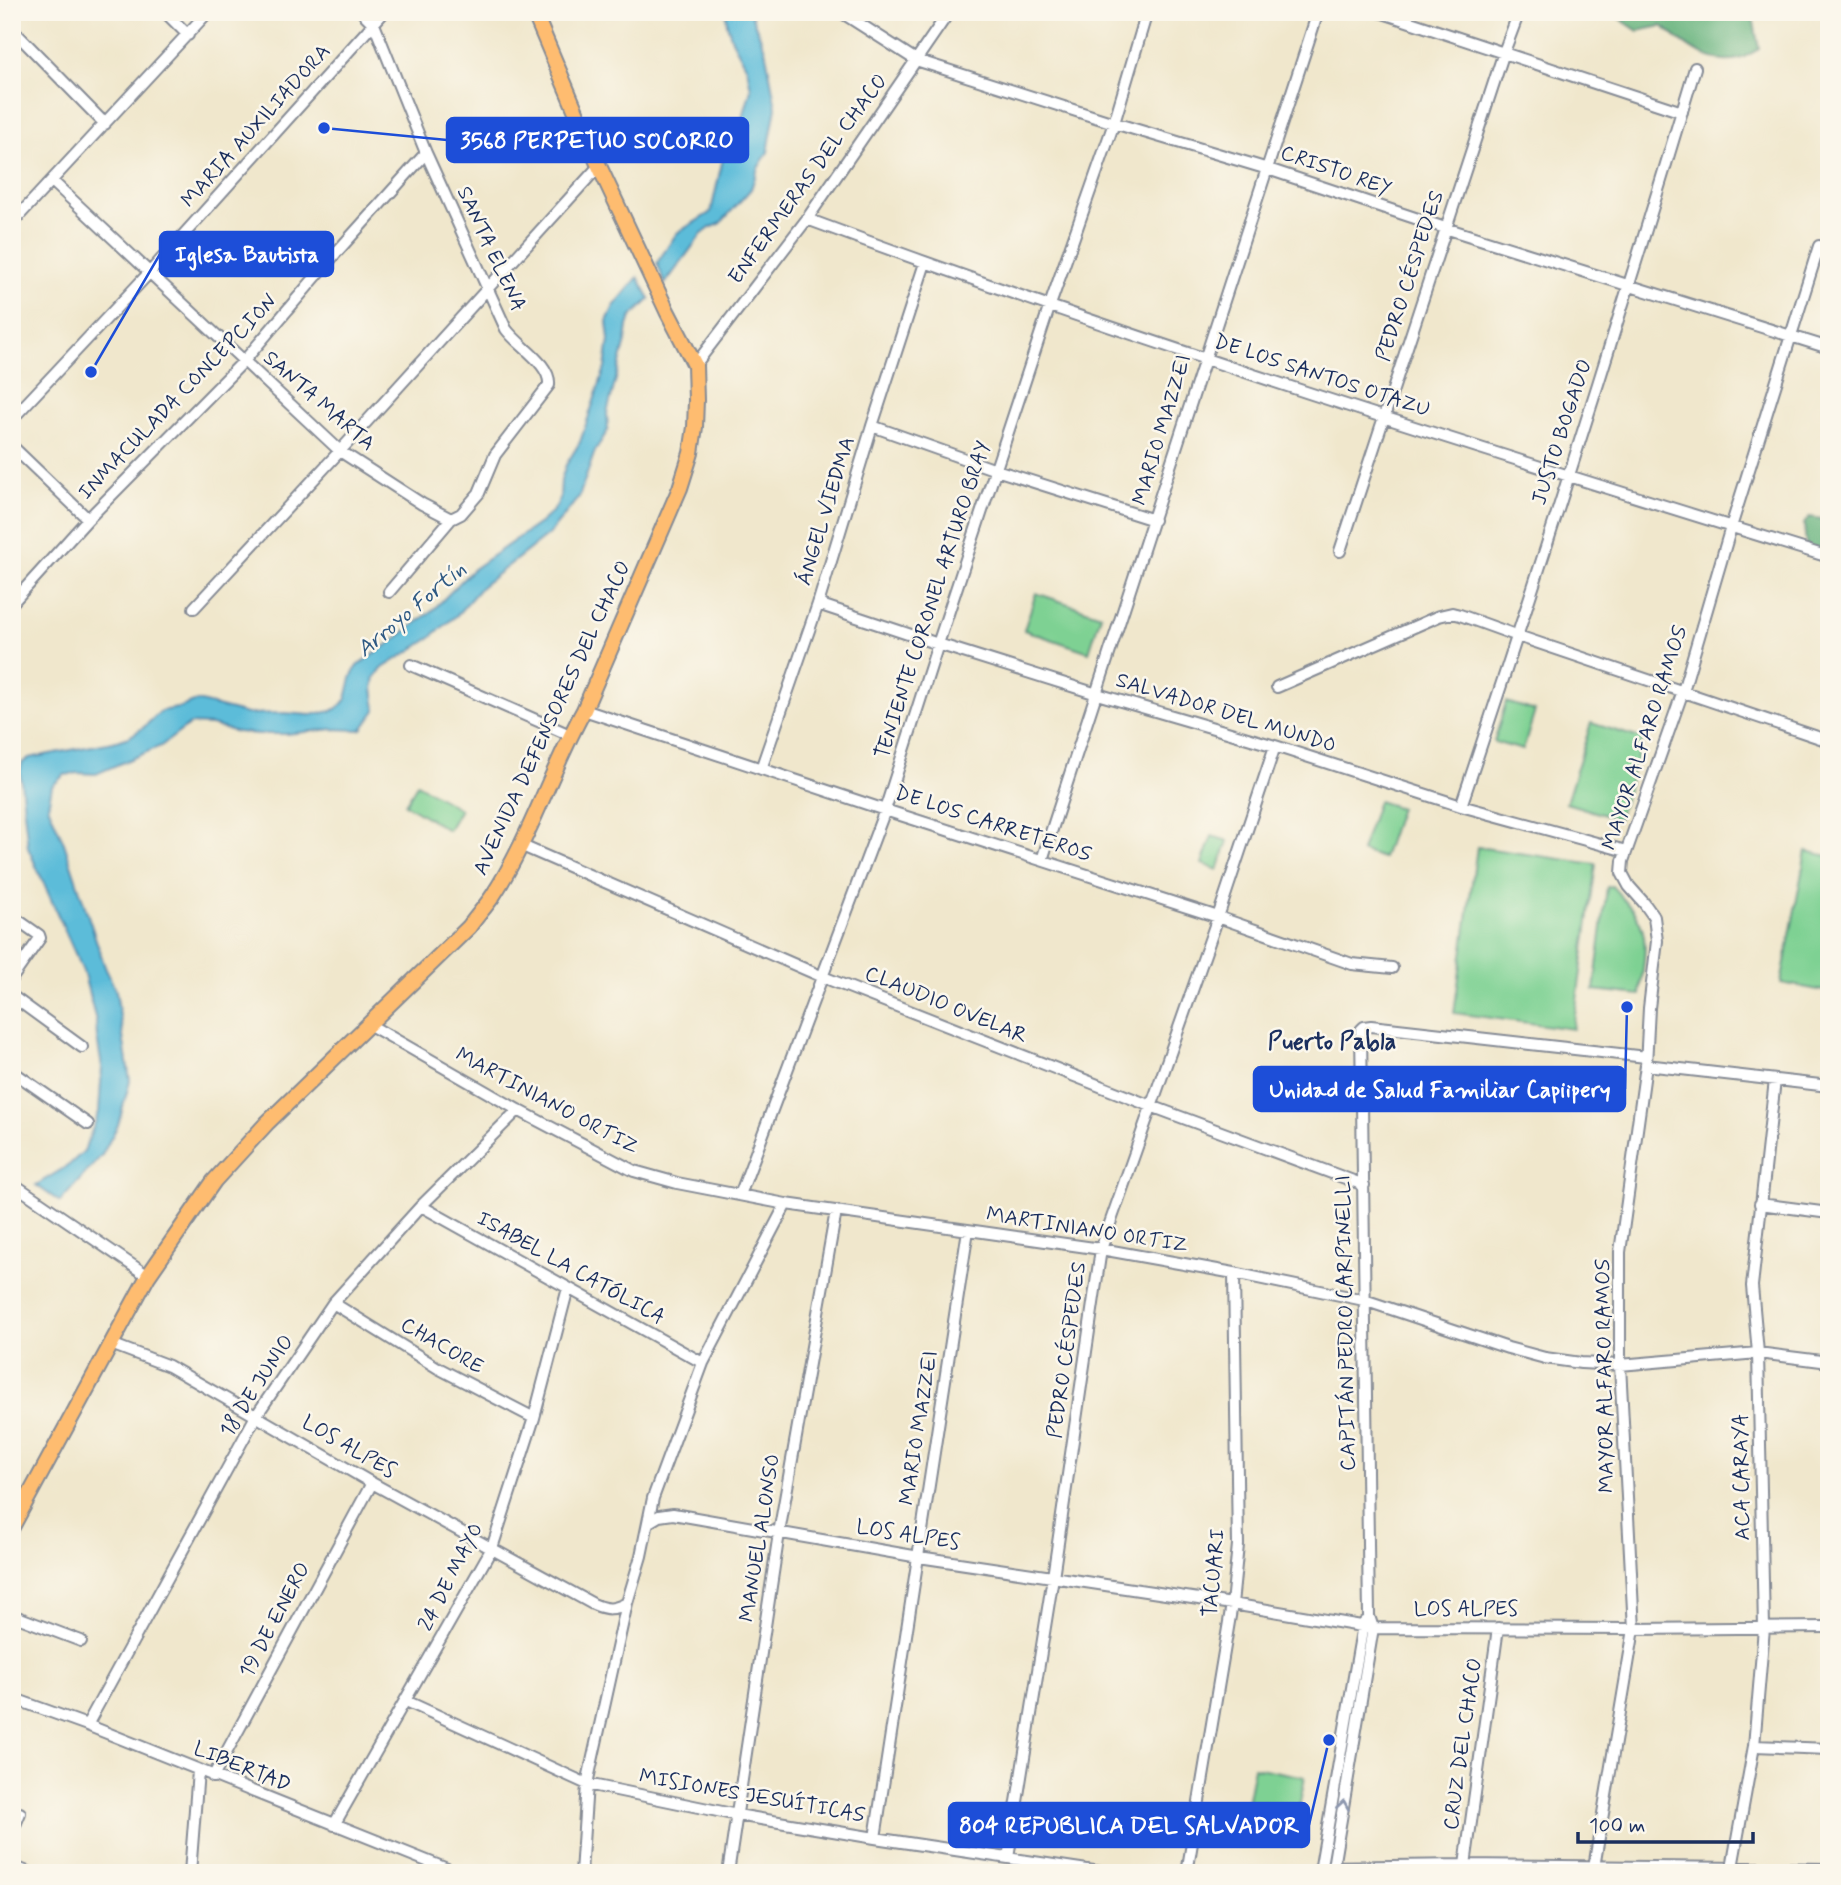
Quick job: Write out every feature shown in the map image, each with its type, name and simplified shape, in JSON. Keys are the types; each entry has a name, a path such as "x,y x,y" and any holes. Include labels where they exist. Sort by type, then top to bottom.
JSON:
{"main road":[{"name":"AVENIDA DEFENSORES DEL CHACO","path":"12,1527 148,1276 214,1181 267,1123 469,928 492,896 520,845 584,710 665,523 687,465 695,427 695,365 667,312 599,166 534,12"}],"street":[{"path":"164,12 188,35"},
{"path":"12,223 208,12"},
{"name":"SANTA ELENA","path":"362,12 374,24 426,153 506,329 546,370 549,378 549,385 495,455 479,493 461,514 451,519"},
{"name":"MARIA AUXILIADORA","path":"12,419 150,272 384,12"},
{"name":"CRISTO REY","path":"841,12 916,60 1829,348"},
{"name":"ENFERMERAS DEL CHACO","path":"695,365 807,219 949,12"},
{"name":"TENIENTE CORONEL ARTURO BRAY","path":"740,1195 886,810 1050,305 1114,123 1147,12"},
{"name":"MARIO MAZZEI","path":"1042,860 1318,12"},
{"path":"1380,12 1682,112"},
{"name":"PEDRO CÉSPEDES","path":"1340,551 1519,12"},
{"path":"12,29 105,124"},
{"name":"JUSTO BOGADO","path":"1461,806 1629,286 1695,68"},
{"name":"INMACULADA CONCEPCION","path":"12,603 88,519 244,361 426,153"},
{"path":"194,608 599,166"},
{"name":"SANTA MARTA","path":"52,181 340,451 422,504 451,519"},
{"name":"DE LOS SANTOS OTAZU","path":"807,219 925,263 1205,358 1568,476 1829,557"},
{"name":"MAYOR ALFARO RAMOS","path":"1594,1870 1634,1629 1620,1365 1620,1252 1646,1061 1657,941 1654,917 1629,887 1622,873 1626,851 1683,691 1819,246"},
{"name":"ÁNGEL VIEDMA","path":"761,768 818,604 925,263"},
{"path":"872,426 996,470 1154,520"},
{"path":"12,446 88,519"},
{"path":"389,592 451,519"},
{"name":"SALVADOR DEL MUNDO","path":"818,604 1097,694 1275,746 1461,806 1626,851"},
{"path":"1276,687 1452,613 1829,741"},
{"path":"411,665 570,735"},
{"name":"DE LOS CARRETEROS","path":"584,710 1218,917 1352,964 1392,968"},
{"name":"PEDRO CÉSPEDES","path":"1008,1858 1101,1249 1275,746"},
{"name":"CLAUDIO OVELAR","path":"520,845 823,977 1151,1106 1364,1185"},
{"path":"12,916 39,934 40,938 12,978"},
{"path":"12,996 82,1047"},
{"name":"MARTINIANO ORTIZ","path":"370,1025 518,1110 634,1171 677,1183 786,1204 1101,1249 1234,1273 1364,1300 1545,1358 1620,1365 1758,1353 1829,1362"},
{"name":"CAPITÁN PEDRO CARPINELLI","path":"1332,1870 1352,1718 1368,1623 1361,1030 1371,1026 1646,1061"},
{"path":"1646,1061 1829,1086"},
{"path":"12,1071 88,1124"},
{"name":"ACA CARAYA","path":"1732,1870 1754,1746 1764,1628 1758,1353 1752,1286 1775,1080"},
{"name":"18 DE JUNIO","path":"87,1725 256,1416 333,1303 421,1206 518,1110"},
{"path":"14,1184 148,1276"},
{"path":"581,1873 587,1784 653,1498 703,1363 786,1204"},
{"path":"1760,1204 1829,1213"},
{"name":"ISABEL LA CATÓLICA","path":"421,1206 703,1363"},
{"name":"MANUEL ALONSO","path":"728,1873 779,1534 836,1211"},
{"name":"MARIO MAZZEI","path":"875,1838 968,1230"},
{"name":"TACUARI","path":"1187,1873 1232,1604 1238,1545 1234,1273"},
{"name":"24 DE MAYO","path":"334,1825 492,1548 534,1418 568,1288"},
{"name":"CHACORE","path":"333,1303 438,1368 534,1418"},
{"name":"LOS ALPES","path":"111,1343 169,1366 372,1483 604,1609 615,1610 627,1603"},
{"name":"19 DE ENERO","path":"214,1777 372,1483"},
{"name":"LOS ALPES","path":"649,1522 659,1516 673,1514 919,1557 1368,1623 1498,1628 1829,1627"},
{"path":"12,1615 81,1641"},
{"name":"CRUZ DEL CHACO","path":"1465,1865 1498,1628"},
{"name":"LIBERTAD","path":"12,1698 87,1725 455,1872"},
{"name":"MISIONES JESUÍTICAS","path":"406,1701 587,1784 737,1815 1008,1858 1053,1869 1107,1873"},
{"name":"CAPITÁN PEDRO CARPINELLI","path":"1320,1870 1352,1718"},
{"path":"1754,1746 1829,1749"},
{"path":"190,1873 198,1771"},
{"path":"12,1832 20,1813"},
{"path":"1320,1870 1465,1865 1594,1870 1829,1869"},
{"path":"12,1866 30,1873"}],"green space":[{"path":"1614,12 1752,12 1759,49 1739,59 1717,59 1697,52 1662,26 1638,31 1614,15"},
{"path":"1809,517 1829,520 1829,551 1826,549 1813,553 1806,546 1804,524"},
{"path":"1036,593 1101,615 1089,652 1024,630"},
{"path":"1506,702 1535,711 1523,750 1494,742"},
{"path":"1591,723 1643,739 1618,819 1566,803"},
{"path":"417,784 460,809 448,830 405,804"},
{"path":"1378,801 1400,808 1383,858 1361,851"},
{"path":"1212,836 1228,841 1218,870 1202,864"},
{"path":"1477,847 1596,864 1573,1029 1454,1013"},
{"path":"1806,851 1829,856 1829,992 1781,983"},
{"path":"1612,886 1635,913 1644,935 1640,995 1594,990 1607,887"},
{"path":"1254,1767 1305,1777 1292,1844 1241,1835"}],"water":[{"path":"726,12 750,12 765,49 776,107 768,152 758,168 751,189 720,224 701,235 665,284 657,263 677,233 711,212 723,158 737,139 751,89 747,68 732,40"},
{"path":"638,277 650,299 631,317 607,413 608,430 595,451 579,497 549,534 481,587 457,615 426,641 383,668 375,677 373,688 376,710 362,729 259,734 190,724 161,746 96,774 64,775 52,786 48,806 64,843 105,967 116,991 130,1081 118,1125 102,1155 60,1202 36,1185 69,1165 84,1151 99,1112 102,1067 96,1021 83,971 28,848 20,772 22,763 29,758 129,737 161,711 197,701 247,714 310,715 332,711 340,706 346,699 357,666 434,609 472,570 554,510 560,499 561,480 566,465 580,442 605,368 609,340 607,321 614,306"}],"place":[{"name":"3568 PERPETUO SOCORRO","path":"324,128"},
{"name":"Iglesa Bautista","path":"91,372"},
{"name":"Unidad de Salud Familiar Capiipery","path":"1627,1007"},
{"name":"804 REPUBLICA DEL SALVADOR","path":"1329,1740"}],"district":[{"name":"Puerto Pabla","path":"1332,1042"}],"water label":[{"name":"Arroyo Fortín","path":"412,610"}]}
